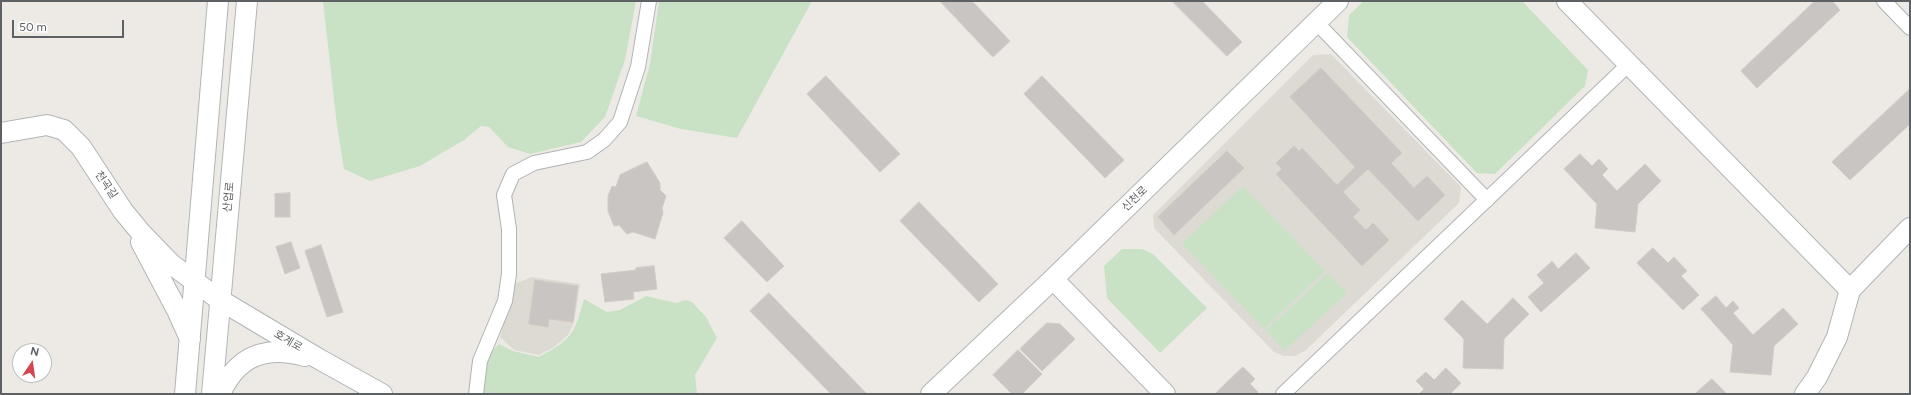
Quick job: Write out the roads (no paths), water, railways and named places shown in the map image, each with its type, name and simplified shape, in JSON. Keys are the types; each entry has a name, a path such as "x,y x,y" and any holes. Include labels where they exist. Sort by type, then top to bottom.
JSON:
{"street":[{"path":"185,394 196,283 218,1"},
{"name":"산업로","path":"212,394 247,1"},
{"path":"476,394 480,361 505,301 509,274 509,229 504,195 513,174 534,163 587,152 604,140 620,122 638,67 649,1"},
{"name":"신천로","path":"931,394 1053,279 1338,1"},
{"path":"1567,1 1850,290"},
{"path":"1884,1 1910,28"},
{"path":"1316,22 1487,200"},
{"path":"1283,394 1629,64"},
{"name":"천곡길","path":"1,133 47,125 64,130 81,147 123,211 142,234 171,264 196,283"},
{"path":"123,211 177,310 190,340"},
{"path":"1805,394 1817,377 1837,337 1850,290 1910,228"},
{"path":"1053,279 1165,394"},
{"name":"호계로","path":"196,283 220,300 319,359 382,394"},
{"path":"220,394 232,373 241,363 264,352 281,351 319,359"}]}
